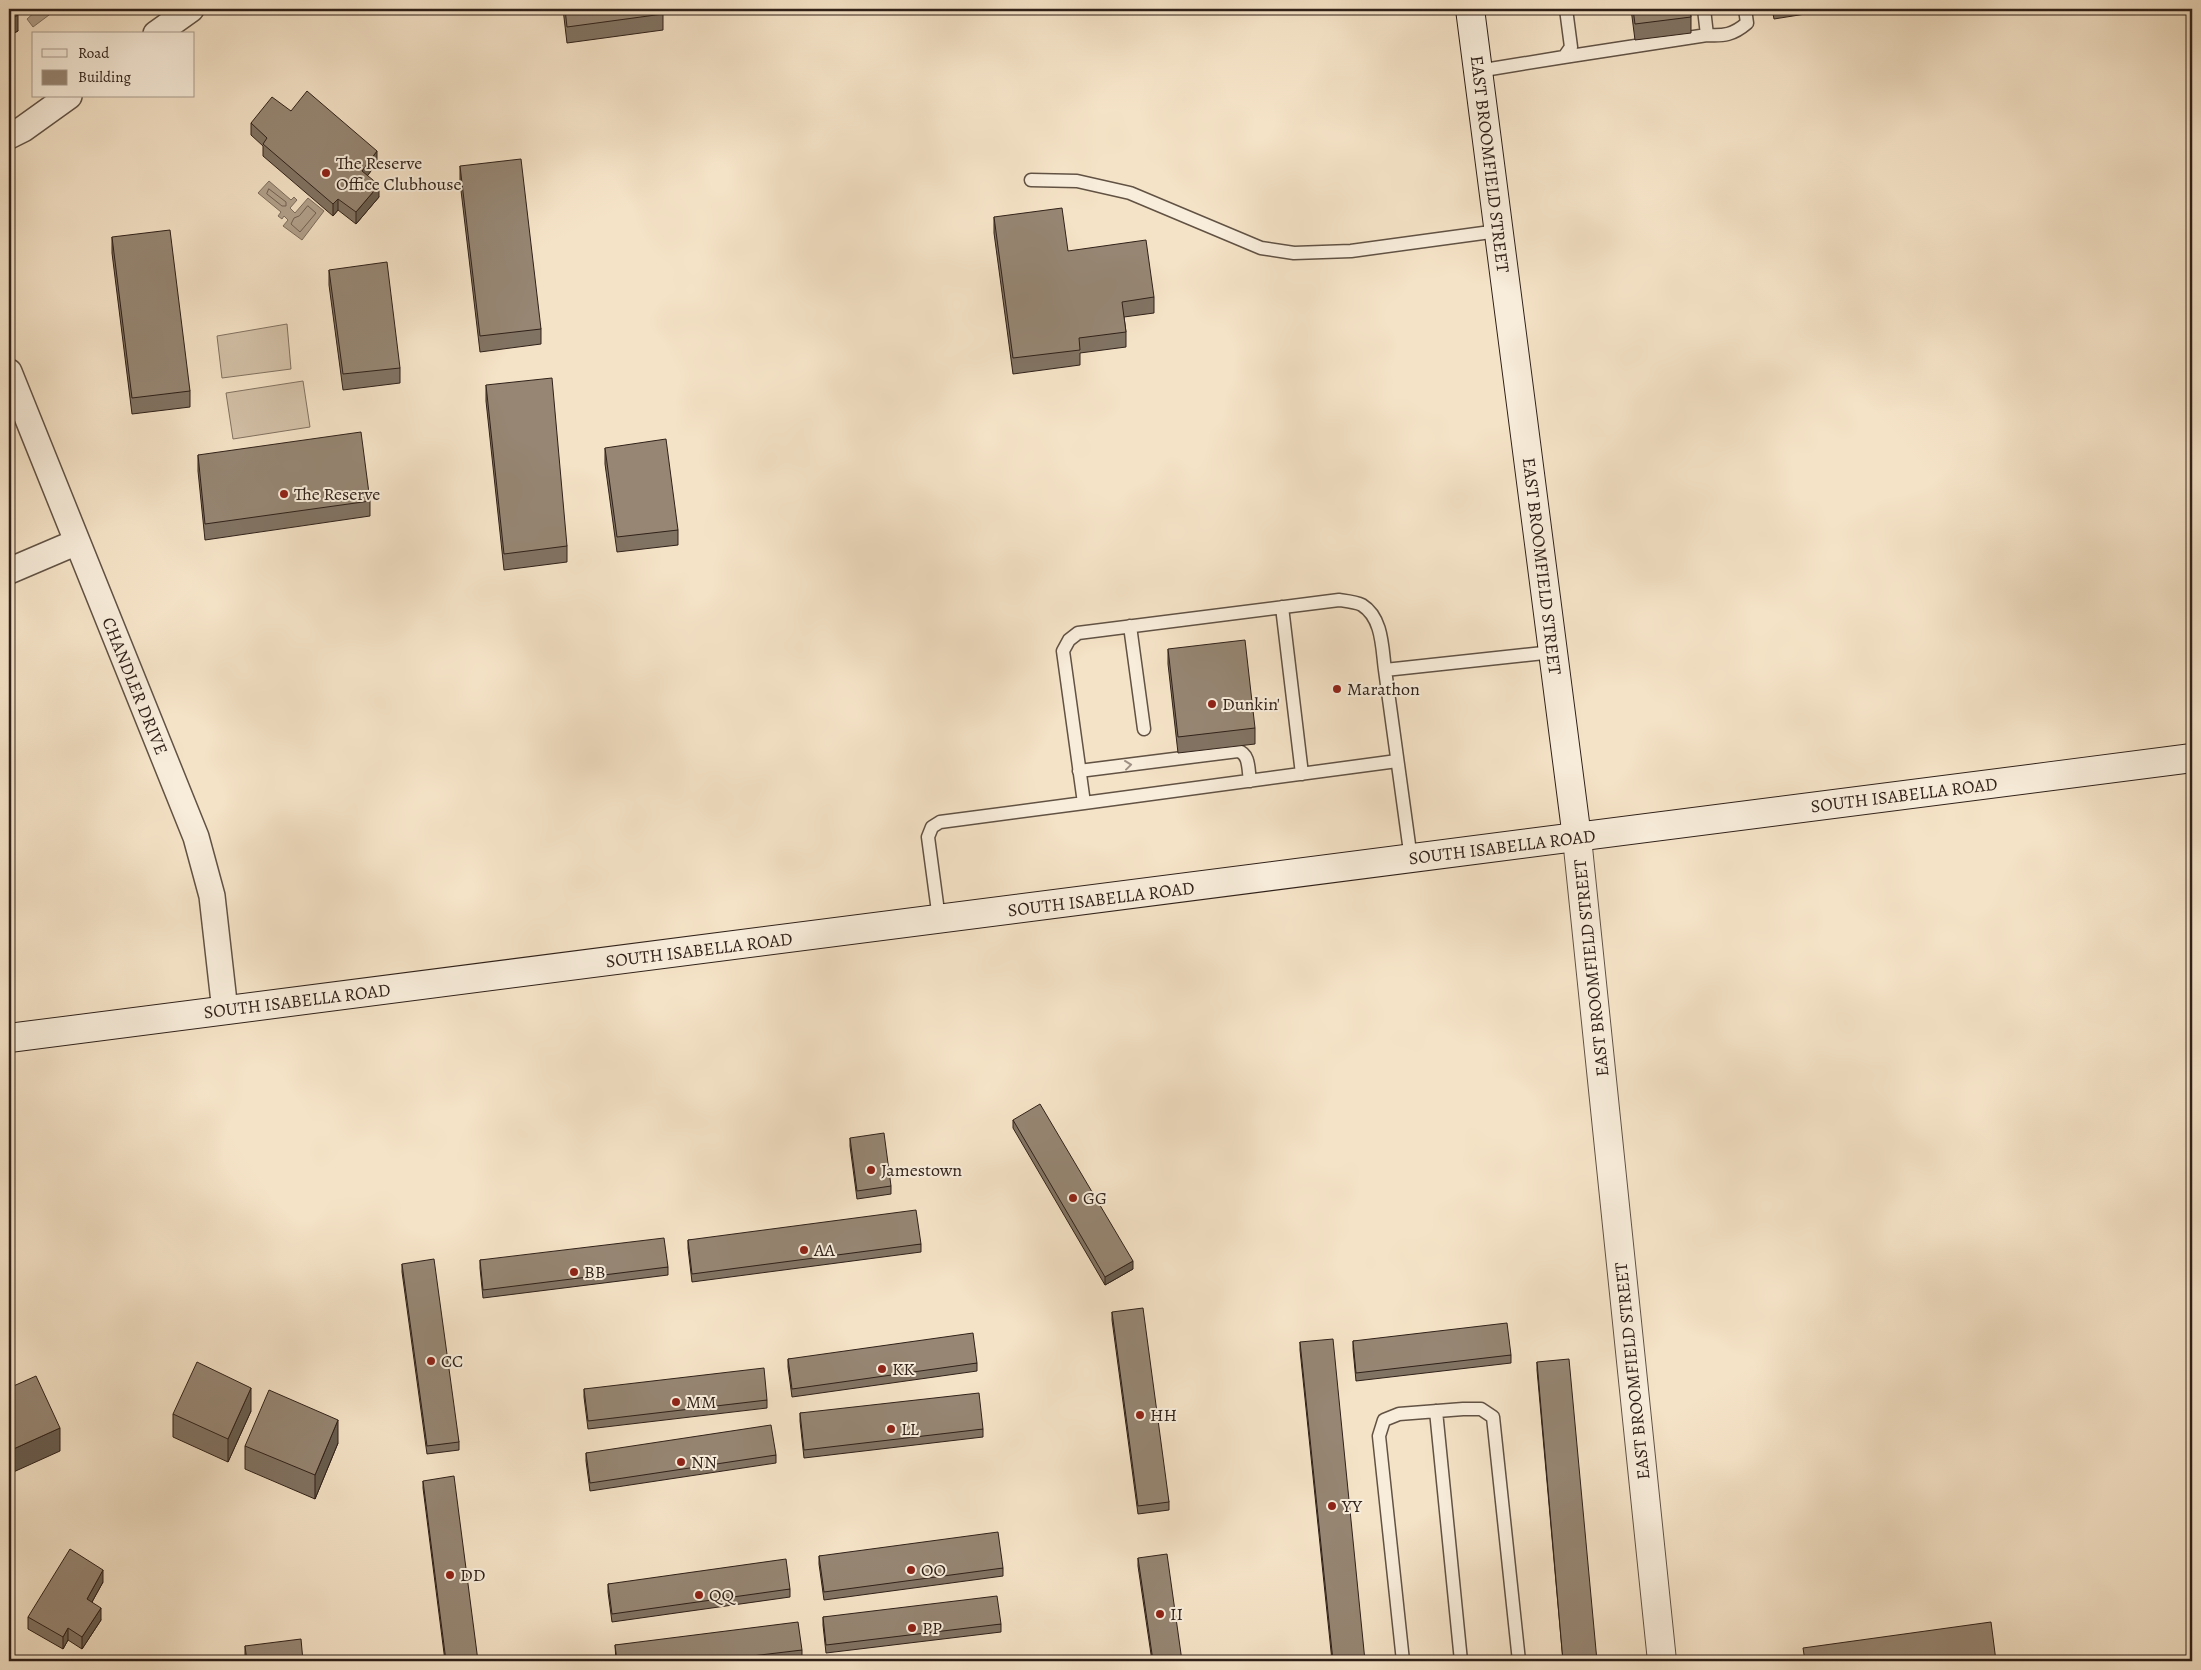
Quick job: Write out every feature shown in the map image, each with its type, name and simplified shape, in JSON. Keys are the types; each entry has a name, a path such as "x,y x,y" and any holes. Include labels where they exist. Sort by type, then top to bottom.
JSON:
{"main road":[{"name":"EAST BROOMFIELD STREET","path":"1470,9 1577,838 1662,1661"},
{"name":"SOUTH ISABELLA ROAD","path":"9,1038 2192,758"}],"street":[{"path":"159,32 191,9"},
{"path":"9,136 24,129 66,98"},
{"name":"CHANDLER DRIVE","path":"9,372 196,837 212,896 225,1011"},
{"path":"9,571 77,542"}],"lane":[{"path":"1564,57 1571,47 1566,9"},
{"path":"1704,9 1707,35"},
{"path":"1478,71 1707,35 1727,36 1738,31 1747,23 1745,9"},
{"path":"1031,180 1076,181 1130,193 1261,248 1294,253 1351,251 1498,231"},
{"path":"1084,803 1064,651 1069,640 1078,633 1339,600 1362,605 1376,618 1381,639 1411,859"},
{"path":"1282,607 1302,774"},
{"path":"1130,626 1144,729"},
{"path":"1385,670 1553,652"},
{"path":"1079,771 1238,751 1243,752 1246,756 1250,781"},
{"path":"939,919 928,837 932,827 940,822 1397,761"},
{"path":"1404,1661 1379,1436 1384,1420 1399,1414 1481,1408 1493,1417 1519,1661"},
{"path":"1436,1411 1461,1661"}],"shaded area":[{"path":"287,324 291,369 222,378 217,336"},
{"path":"303,381 310,427 233,439 226,393"}],"water":[{"path":"35,9 57,9 33,27 27,19 36,11"},
{"path":"269,181 291,200 294,197 297,200 290,208 295,213 308,198 324,211 302,240 283,226 288,220 284,216 282,219 278,216 281,212 258,193"}],"building":[{"path":"9,9 18,9 18,15 14,17 14,27 9,27"},
{"path":"565,9 663,9 663,14 567,27"},
{"path":"1633,9 1690,9 1691,17 1635,24"},
{"name":"The Reserve Office Clubhouse","path":"307,91 377,151 362,171 379,185 356,212 338,199 333,204 263,144 267,138 251,123 272,97 291,111"},
{"path":"521,159 541,329 480,336 460,166"},
{"path":"1062,208 1068,251 1146,240 1154,297 1122,302 1126,332 1079,338 1080,350 1013,358 994,217"},
{"path":"170,230 190,391 132,398 112,237"},
{"path":"387,262 400,368 343,374 329,270"},
{"path":"552,378 567,546 504,554 486,385"},
{"name":"The Reserve","path":"361,432 370,501 205,524 198,455"},
{"path":"666,439 678,530 617,537 605,448"},
{"name":"Dunkin'","path":"1245,640 1255,728 1178,737 1168,649"},
{"name":"GG","path":"1040,1104 1133,1261 1105,1277 1013,1120"},
{"name":"Jamestown","path":"884,1133 891,1186 857,1191 850,1138"},
{"name":"AA","path":"916,1210 921,1244 692,1274 688,1240"},
{"name":"BB","path":"664,1238 668,1267 483,1290 480,1260"},
{"name":"CC","path":"434,1259 459,1442 427,1446 402,1264"},
{"name":"HH","path":"1143,1308 1169,1502 1138,1506 1112,1312"},
{"path":"1507,1323 1511,1355 1356,1373 1353,1341"},
{"name":"KK","path":"973,1333 977,1363 792,1389 788,1359"},
{"name":"YY","path":"1333,1339 1365,1661 1333,1661 1300,1342"},
{"path":"1569,1359 1597,1661 1563,1661 1537,1362"},
{"path":"197,1362 251,1388 228,1439 173,1414"},
{"name":"MM","path":"764,1368 767,1400 588,1421 584,1389"},
{"path":"36,1376 60,1428 9,1451 9,1388"},
{"path":"269,1390 338,1420 315,1475 245,1446"},
{"name":"LL","path":"979,1393 983,1429 804,1450 800,1413"},
{"name":"NN","path":"771,1425 776,1455 590,1483 586,1453"},
{"name":"DD","path":"454,1476 478,1661 446,1661 423,1481"},
{"name":"OO","path":"998,1532 1003,1568 824,1592 819,1556"},
{"path":"70,1549 103,1570 87,1599 101,1608 82,1637 68,1628 63,1637 28,1617"},
{"name":"II","path":"1167,1554 1182,1661 1153,1661 1138,1558"},
{"name":"QQ","path":"786,1559 790,1589 612,1614 608,1584"},
{"name":"PP","path":"997,1596 1001,1624 826,1645 823,1617"},
{"path":"798,1622 802,1650 710,1661 617,1661 615,1645"},
{"path":"1991,1622 1996,1661 1805,1661 1803,1648"},
{"path":"301,1639 303,1661 247,1661 245,1646"}],"place":[{"name":"The Reserve Office Clubhouse","path":"326,173"},
{"name":"The Reserve","path":"284,494"},
{"name":"Marathon","path":"1337,689"},
{"name":"Dunkin'","path":"1212,704"},
{"name":"Jamestown","path":"871,1170"},
{"name":"GG","path":"1073,1198"},
{"name":"AA","path":"804,1250"},
{"name":"BB","path":"574,1272"},
{"name":"CC","path":"431,1361"},
{"name":"KK","path":"882,1369"},
{"name":"MM","path":"676,1402"},
{"name":"HH","path":"1140,1415"},
{"name":"LL","path":"891,1429"},
{"name":"NN","path":"681,1462"},
{"name":"YY","path":"1332,1506"},
{"name":"OO","path":"911,1570"},
{"name":"DD","path":"450,1575"},
{"name":"QQ","path":"699,1595"},
{"name":"II","path":"1160,1614"},
{"name":"PP","path":"912,1628"}]}
